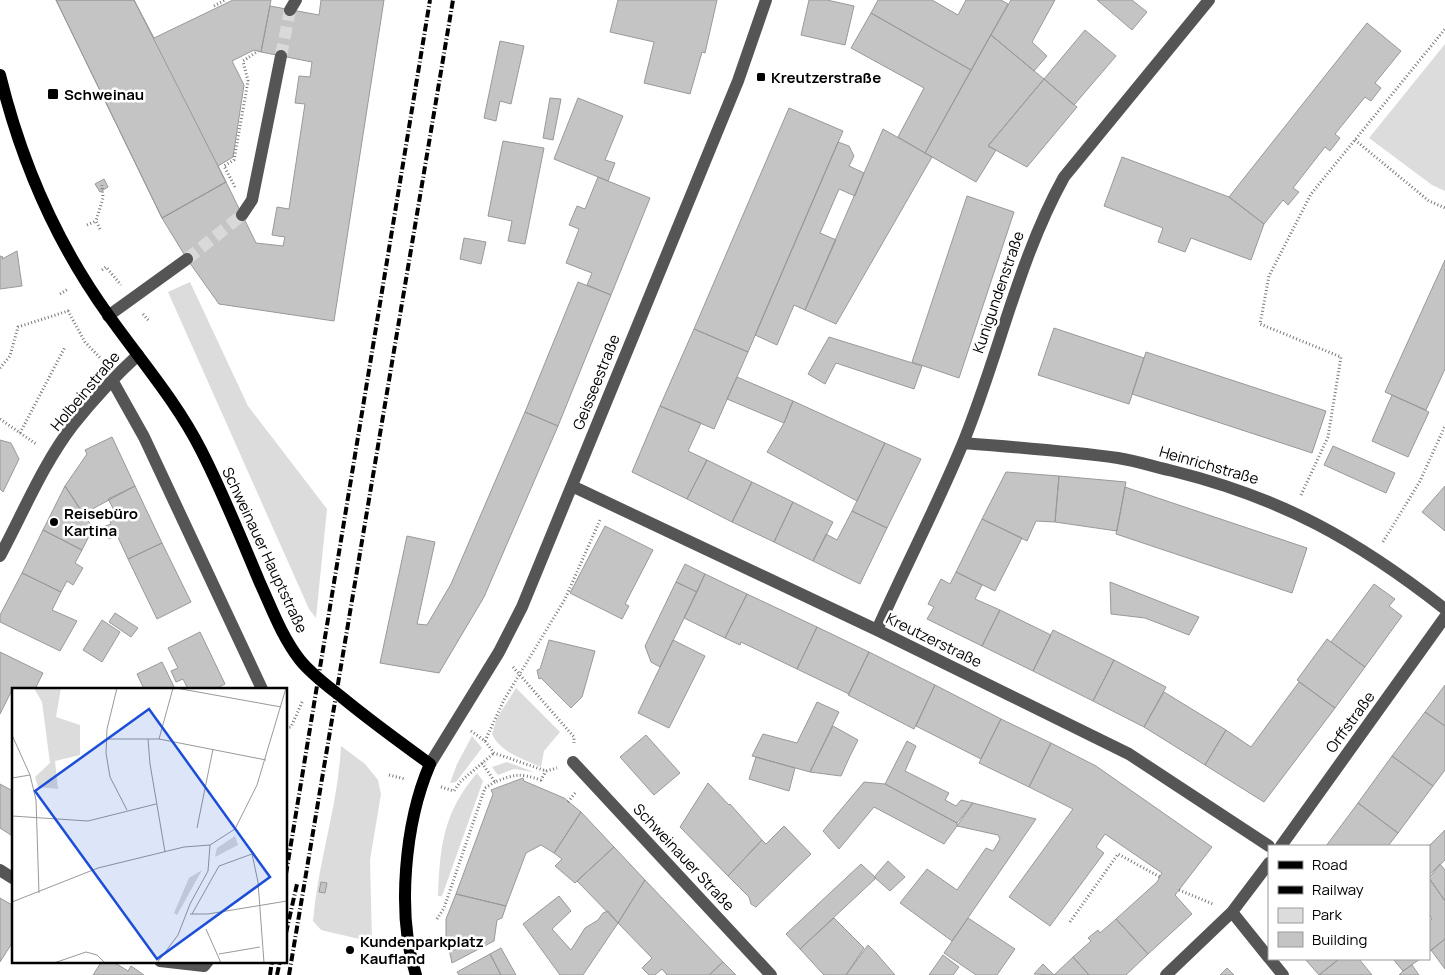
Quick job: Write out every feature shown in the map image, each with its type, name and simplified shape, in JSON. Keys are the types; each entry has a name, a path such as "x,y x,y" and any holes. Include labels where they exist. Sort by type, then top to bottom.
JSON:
{"main road":[{"name":"Schweinauer Hauptstraße","path":"0,75 25,156 51,218 85,280 108,316 180,411 202,452 273,613 299,659 362,714 430,764"},
{"path":"416,975 407,938 407,873 416,806 422,783 430,764"}],"street":[{"name":"Geisseestraße","path":"430,764 499,652 541,564 734,90 766,0"},
{"name":"Kunigundenstraße","path":"877,630 963,443 1030,249 1055,192 1064,177 1209,0"},
{"path":"244,212 252,200 281,56"},
{"path":"108,316 187,259"},
{"name":"Holbeinstraße","path":"0,556 54,456 73,426 112,380 138,354"},
{"path":"112,380 144,437 262,688"},
{"name":"Heinrichstraße","path":"963,443 1120,458 1218,482 1264,498 1325,526 1375,556 1445,609"},
{"name":"Kreutzerstraße","path":"572,486 877,630 1129,754 1268,845"},
{"name":"Orffstraße","path":"1282,845 1445,617"},
{"name":"Schweinauer Straße","path":"573,762 771,975"},
{"path":"1166,975 1232,912 1268,864"},
{"path":"0,870 12,878"},
{"path":"1232,912 1268,957"},
{"path":"1271,960 1283,975"},
{"path":"175,962 206,964"}],"path":[{"path":"214,6 225,0"},
{"path":"1294,512 1328,437 1341,357 1260,324 1269,276 1311,194 1445,29"},
{"path":"244,212 224,166 234,160 248,81 243,61 258,51"},
{"path":"1355,140 1430,201 1445,208"},
{"path":"100,229 96,221 103,198 102,185"},
{"path":"87,225 96,221"},
{"path":"0,368 10,356 18,326 68,311"},
{"path":"20,433 65,347"},
{"path":"0,419 54,456"},
{"path":"1375,556 1420,482 1445,426"},
{"path":"485,741 504,700 565,599 607,501"},
{"path":"456,720 485,741 494,753 546,771 573,762 574,737 499,652"},
{"path":"288,728 291,727 303,700"},
{"path":"454,791 460,782 494,753"},
{"path":"482,763 494,782"},
{"path":"437,919 444,908 485,788 513,774 522,774 541,780 546,771"},
{"path":"1070,922 1118,854 1160,877"},
{"path":"1179,890 1232,912"}],"green space":[{"path":"1445,44 1445,191 1432,185 1369,138"},
{"path":"190,282 248,406 327,509 316,618 309,609 168,292"},
{"path":"516,688 560,732 544,751 541,767 507,751 496,741 492,734 497,718"},
{"path":"472,736 482,748 456,782 450,783 457,764"},
{"path":"341,746 365,764 378,780 381,794 370,860 372,942 321,930 313,921 319,877 336,790"},
{"path":"507,762 534,772 514,769 498,775 492,767"},
{"path":"477,773 483,781 442,896 438,896 442,846 450,816 457,802"}],"building":[{"path":"56,0 134,0 154,38 233,0 271,0 261,52 254,50 232,61 244,85 233,157 218,166 226,182 162,218"},
{"path":"56,0 134,0 226,182 162,218"},
{"path":"321,0 384,0 334,321 219,304 187,259 162,218 226,182 256,243 283,246 285,237 272,235 277,207 289,209 305,104 295,103 299,76 310,77 312,62 261,52 270,6 319,15"},
{"path":"618,0 717,0 705,53 702,52 690,94 644,83 654,42 610,32"},
{"path":"809,0 827,0 854,6 845,45 801,35"},
{"path":"878,0 932,0 958,15 966,0 1001,0 1008,4 971,70 871,13"},
{"path":"1011,0 1055,0 1032,42 1047,56 1034,71 991,35"},
{"path":"1097,0 1132,0 1147,12 1132,30"},
{"path":"871,13 971,70 925,153 898,137 924,88 851,48"},
{"path":"1367,23 1401,51 1375,83 1381,88 1371,101 1365,97 1335,134 1340,138 1330,151 1325,147 1293,188 1299,192 1288,205 1283,200 1264,224 1229,197"},
{"path":"1085,30 1116,56 1074,105 1044,79"},
{"path":"991,35 1044,79 988,146 996,150 976,182 925,153"},
{"path":"500,41 524,46 511,104 500,101 496,121 484,118"},
{"path":"1044,79 1077,107 1027,167 988,146"},
{"path":"550,98 561,99 553,140 543,138"},
{"path":"578,98 623,116 605,160 615,163 608,181 554,159"},
{"path":"789,108 843,131 748,352 694,329"},
{"path":"883,129 932,157 836,324 805,310"},
{"path":"503,141 544,148 525,244 508,241 512,221 488,216"},
{"path":"838,142 849,146 854,156 849,166 864,173 855,196 839,189 820,233 836,240 805,310 794,305 777,345 755,335"},
{"path":"1122,157 1229,197 1264,224 1251,260 1191,238 1185,252 1158,242 1163,228 1104,206"},
{"path":"598,177 650,198 611,295 587,285 592,273 566,263 579,229 569,225 577,206 585,209"},
{"path":"104,179 108,187 100,192 95,184"},
{"path":"967,196 1014,212 959,378 912,362"},
{"path":"464,238 486,242 481,264 460,259"},
{"path":"17,251 22,286 0,289 0,256 3,257 2,259"},
{"path":"1445,260 1445,369 1426,410 1385,392"},
{"path":"578,282 611,295 558,426 525,412"},
{"path":"1054,328 1144,358 1129,404 1038,375"},
{"path":"694,329 748,352 714,429 660,406"},
{"path":"829,337 922,366 914,389 836,363 825,384 808,374"},
{"path":"1146,352 1326,411 1312,453 1132,394"},
{"path":"737,377 793,401 784,423 727,399"},
{"path":"1392,395 1429,412 1408,457 1372,441"},
{"path":"793,401 885,443 857,501 767,452 784,423"},
{"path":"660,406 701,423 688,451 707,460 687,499 632,472"},
{"path":"525,412 558,426 484,597 439,673 380,663 407,536 435,542 417,624 427,625 451,584"},
{"path":"112,437 135,486 83,514 65,486 87,454 85,450"},
{"path":"0,440 11,443 19,459 3,492 0,489"},
{"path":"885,443 921,459 887,528 852,511"},
{"path":"1333,446 1395,473 1386,493 1324,465"},
{"path":"707,460 752,482 732,522 687,499"},
{"path":"1006,472 1059,476 1055,522 1036,521 1027,541 982,519"},
{"path":"1059,476 1126,482 1117,531 1055,522"},
{"path":"752,482 793,502 774,542 732,522"},
{"path":"65,486 93,528 82,550 43,530"},
{"path":"135,486 162,543 128,559 117,535 109,539 103,527 111,524 107,514 114,510 108,499"},
{"path":"1445,486 1445,531 1422,512"},
{"path":"1125,487 1307,548 1292,593 1116,534"},
{"path":"793,502 833,522 813,561 774,542"},
{"path":"852,511 887,528 860,584 813,561 826,534 837,540"},
{"path":"982,519 1022,538 995,591 956,572"},
{"path":"605,526 653,550 625,604 629,606 622,619 570,593"},
{"path":"43,530 82,550 75,563 83,568 73,585 67,581 61,592 22,573"},
{"path":"162,543 191,602 157,619 128,559"},
{"path":"685,564 705,574 697,592 676,582"},
{"path":"956,572 982,585 975,599 1000,610 982,646 927,619 934,607 928,604 941,579 950,584"},
{"path":"22,573 61,592 52,610 77,621 60,651 0,622 0,615"},
{"path":"705,574 747,594 725,638 684,618"},
{"path":"676,582 697,592 660,667 651,662 645,646"},
{"path":"1110,582 1199,617 1189,635 1145,618 1111,614"},
{"path":"1374,584 1395,599 1389,606 1402,616 1365,667 1331,642"},
{"path":"747,594 817,627 797,669 741,642 740,645 725,638"},
{"path":"1000,610 1051,635 1033,671 982,646"},
{"path":"115,613 138,628 131,637 109,622"},
{"path":"102,620 120,632 102,662 83,650"},
{"path":"817,627 869,652 849,694 797,669"},
{"path":"1053,630 1114,660 1093,701 1033,671"},
{"path":"200,632 225,684 217,688 188,688 183,679 176,682 171,671 178,668 168,648"},
{"path":"1327,639 1365,667 1335,708 1297,680"},
{"path":"549,640 595,651 582,697 571,708 541,678 539,679 537,670 540,669"},
{"path":"673,640 705,656 669,728 638,713"},
{"path":"0,652 43,673 36,688 12,688 12,692 0,714"},
{"path":"869,652 935,685 914,729 848,695"},
{"path":"1114,660 1166,687 1144,727 1093,701"},
{"path":"162,662 175,688 144,688 137,674"},
{"path":"1299,682 1335,708 1264,802 1205,765 1226,730 1251,747"},
{"path":"935,685 1001,719 981,759 916,726"},
{"path":"1445,685 1445,726 1425,712"},
{"path":"1164,692 1226,730 1205,765 1144,727"},
{"path":"817,702 839,712 810,772 752,756 763,734 797,743"},
{"path":"1425,712 1445,726 1445,770 1433,786 1392,756"},
{"path":"1001,719 1051,743 1029,787 979,763"},
{"path":"833,726 858,740 841,776 810,772"},
{"path":"646,735 680,773 654,795 620,757"},
{"path":"907,741 916,746 905,771 949,793 945,800 956,806 961,800 973,803 957,823 885,784"},
{"path":"1051,743 1096,766 1212,847 1175,895 1192,914 1148,954 1116,919 1157,882 1162,873 1105,834 1096,847 1104,853 1050,926 1009,897 1073,809 1029,787"},
{"path":"1392,756 1433,786 1398,833 1358,803"},
{"path":"756,757 795,768 789,791 749,779"},
{"path":"523,778 524,781 564,798 581,812 554,853 541,845 526,853 506,906 456,894 493,794 491,790"},
{"path":"864,782 885,784 957,823 957,826 944,844 874,807 839,849 823,831"},
{"path":"708,783 730,804 762,840 728,876 680,827"},
{"path":"0,784 11,790 12,788 12,836 0,828"},
{"path":"973,803 1036,819 952,941 900,903 927,869 957,890 986,848 993,851 1000,839 998,835 957,826"},
{"path":"1358,803 1398,833 1389,845 1327,845"},
{"path":"581,812 614,847 575,883 555,866 562,859 554,853"},
{"path":"784,826 811,854 756,907 751,904 749,897 728,876 762,840 766,844"},
{"path":"1445,830 1445,860 1430,874 1430,845"},
{"path":"614,847 645,880 618,923 577,881"},
{"path":"888,861 905,877 890,891 874,877"},
{"path":"861,864 876,878 800,949 786,934"},
{"path":"1440,864 1445,870 1445,901 1430,879"},
{"path":"1430,879 1445,901 1445,939 1430,951 1430,920 1432,919 1430,916"},
{"path":"645,880 723,962 709,975 667,975 662,969 655,975 649,975 642,968 652,958 618,923"},
{"path":"321,882 327,883 325,893 319,892"},
{"path":"456,894 506,906 502,918 497,920 494,941 452,963 446,935 446,919"},
{"path":"559,896 571,911 552,929 571,950 585,928 598,920 603,913 608,911 618,923 583,975 560,975 523,924"},
{"path":"0,898 12,905 12,943 0,962"},
{"path":"834,918 864,948 846,975 824,975 800,949"},
{"path":"968,918 1015,949 997,975 976,975 944,953"},
{"path":"1116,919 1148,954 1126,975 1089,975 1073,957 1091,941 1088,938 1098,930 1100,933"},
{"path":"1445,939 1445,969 1431,950"},
{"path":"868,945 876,953 895,975 846,975"},
{"path":"501,948 516,975 501,975 490,954"},
{"path":"490,954 501,975 459,975 457,972"},
{"path":"943,955 959,967 953,975 929,975"},
{"path":"1073,957 1089,975 1054,975"},
{"path":"1306,960 1338,960 1319,975"},
{"path":"1338,960 1360,960 1372,975 1319,975"},
{"path":"1394,960 1419,960 1403,971"},
{"path":"101,962 114,962 128,971 131,966 144,975 93,975"},
{"path":"723,962 736,975 709,975"},
{"path":"1043,964 1054,975 1034,974"},
{"path":"1412,965 1419,975 1399,975 1403,971"},
{"path":"1227,968 1234,975 1220,975"}],"tunnel":[{"path":"281,56 290,10"},
{"path":"187,259 242,215"}],"railway":[{"path":"288,862 430,0"},
{"path":"289,975 453,0"},
{"path":"288,924 297,884"},
{"path":"270,975 272,962"},
{"path":"277,975 280,962"}],"place":[{"name":"Kreutzerstraße","path":"761,77"},
{"name":"Schweinau","path":"53,94"},
{"name":"Reisebüro Kartina","path":"54,522"},
{"name":"Kundenparkplatz Kaufland","path":"350,950"}]}
